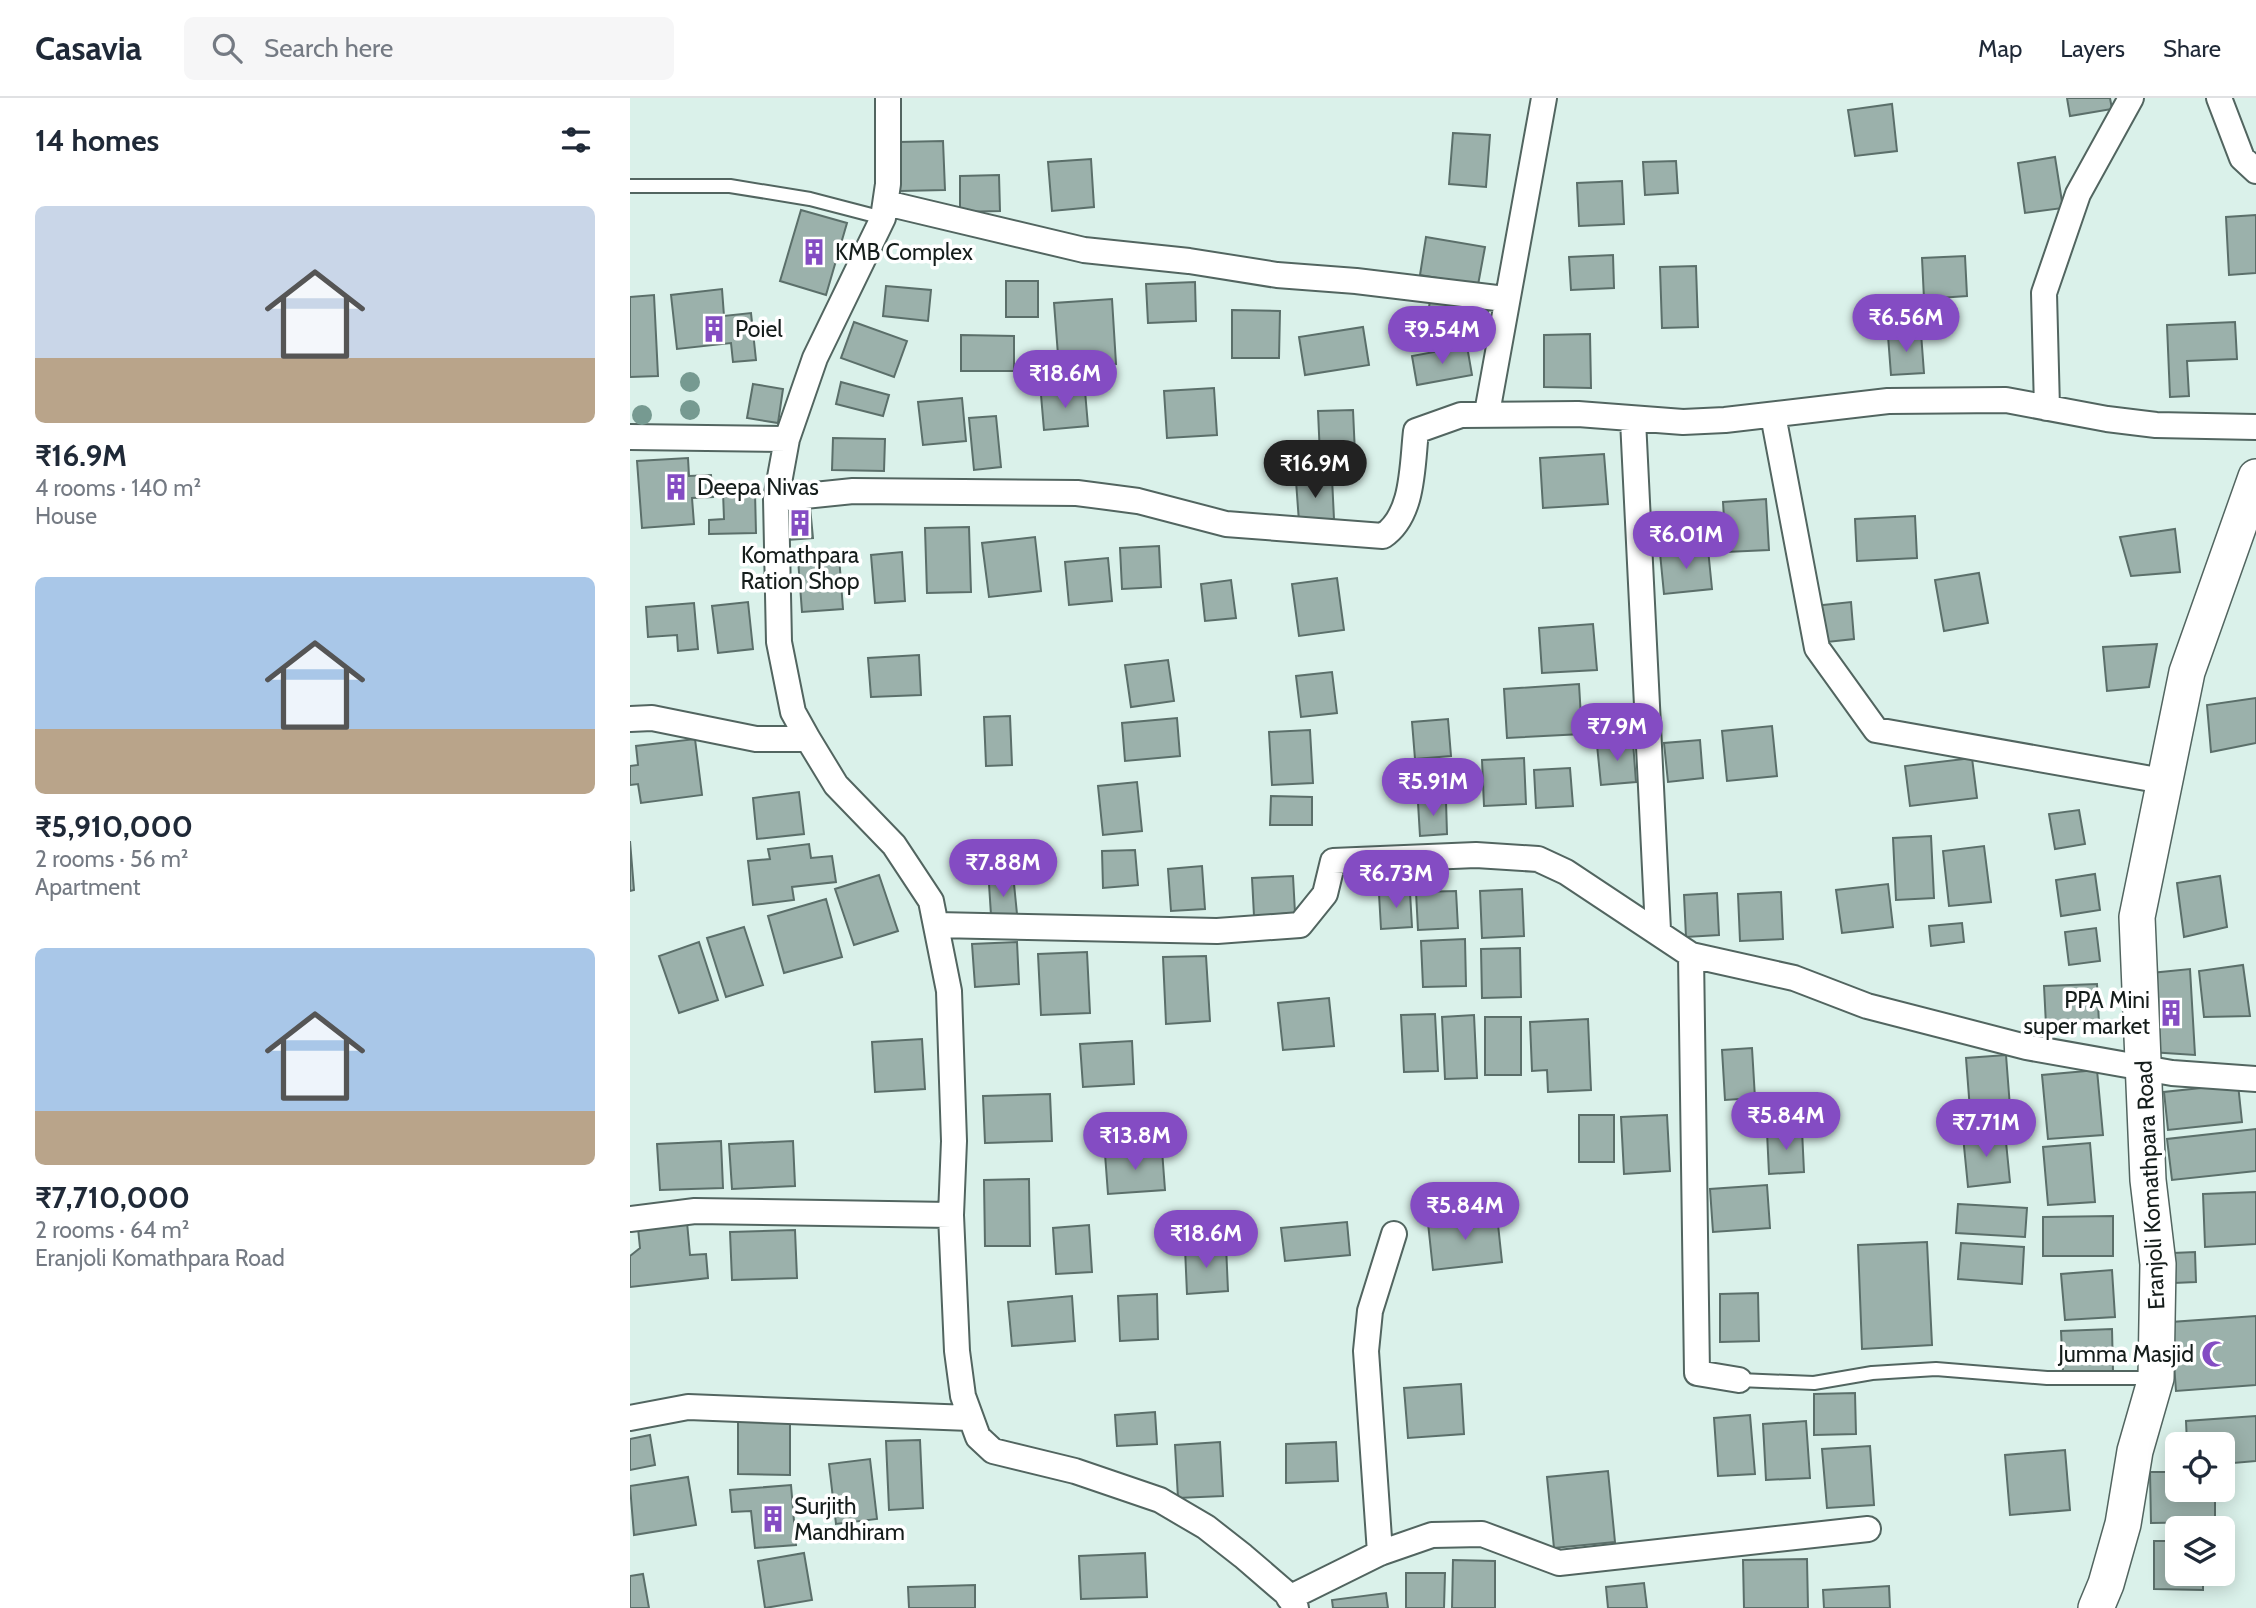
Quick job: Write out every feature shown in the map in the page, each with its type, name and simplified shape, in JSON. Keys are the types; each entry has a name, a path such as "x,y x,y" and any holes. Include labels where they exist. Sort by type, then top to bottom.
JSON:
{"main road":[{"name":"Eranjoli Komathpara Road","path":"2096,1608 2106,1584 2123,1524 2135,1451 2155,1378 2158,1265 2148,1180 2137,917 2186,672 2256,477"}],"street":[{"path":"888,98 885,210 815,358 787,439 776,499 779,642 793,712 808,739 835,785 894,845 930,901 948,991 954,1141 951,1215 957,1351 963,1396 978,1437 993,1451 1075,1471 1160,1500 1206,1527 1292,1603 1380,1553 1432,1535 1482,1534 1559,1563 1868,1529"},
{"path":"1487,413 1505,299 1544,98"},
{"path":"2047,408 2044,293 2078,194 2131,98"},
{"path":"2219,98 2242,158 2256,171"},
{"path":"885,210 1084,250 1189,261 1277,275 1356,281 1505,299"},
{"path":"776,499 853,491 1077,493 1138,501 1226,524 1383,536 1394,528 1409,494 1416,431 1461,415 1578,414 1633,420 1725,420 1888,401 2006,400 2156,425 2256,427"},
{"path":"1773,415 1817,648 1876,730 2163,781"},
{"path":"1633,420 1658,930"},
{"path":"630,437 787,439"},
{"path":"630,719 652,718 755,739 808,739"},
{"path":"936,925 1217,931 1300,925 1325,894 1334,861 1476,855 1538,859 1566,872 1658,930 1691,955 1794,978 1867,1006 2026,1047 2145,1068 2256,1079"},
{"path":"1691,955 1697,1373 1739,1380"},
{"path":"630,1219 695,1211 951,1215"},
{"path":"1380,1553 1366,1351 1370,1311 1394,1234"},
{"path":"630,1418 688,1407 970,1418"}],"lane":[{"path":"630,186 730,186 885,210"},
{"path":"1739,1380 1814,1383 1871,1373 1936,1369 2047,1378 2155,1378"}],"building":[{"path":"2067,98 2110,98 2112,109 2070,116"},
{"path":"1892,104 1897,151 1855,156 1848,110"},
{"path":"1453,133 1490,135 1486,187 1449,184"},
{"path":"943,141 945,190 900,191 899,142"},
{"path":"2055,157 2063,208 2025,213 2018,163"},
{"path":"1091,159 1094,207 1052,211 1048,162"},
{"path":"1676,161 1678,193 1645,195 1643,162"},
{"path":"999,175 1000,211 960,212 960,176"},
{"path":"1622,181 1624,224 1579,226 1577,183"},
{"name":"KMB Complex","path":"801,210 847,223 826,295 780,281"},
{"path":"2256,215 2256,273 2229,275 2226,217"},
{"path":"1426,237 1485,247 1478,285 1420,275"},
{"path":"1613,255 1614,288 1571,290 1569,257"},
{"path":"1965,256 1967,296 1924,299 1922,258"},
{"path":"1696,266 1698,327 1662,328 1660,267"},
{"path":"1006,281 1038,281 1038,317 1006,317"},
{"path":"1195,282 1196,321 1148,323 1146,284"},
{"path":"886,286 931,290 928,321 883,316"},
{"name":"Poiel","path":"722,289 724,316 751,313 756,360 733,362 731,343 677,349 671,295"},
{"path":"654,295 658,376 630,377 630,297"},
{"path":"1431,296 1489,306 1483,344 1424,334"},
{"path":"1112,299 1116,364 1059,368 1054,303"},
{"path":"1232,310 1280,311 1279,358 1232,358"},
{"path":"854,322 907,341 894,377 841,358"},
{"path":"2235,322 2237,359 2187,361 2189,396 2170,397 2167,325"},
{"path":"1363,327 1369,365 1305,375 1299,337"},
{"path":"1921,333 1924,373 1891,375 1888,336"},
{"path":"1590,334 1591,388 1544,387 1544,335"},
{"path":"961,335 1014,336 1014,371 961,371"},
{"path":"1467,346 1472,375 1417,385 1412,356"},
{"path":"841,382 889,395 883,416 836,404"},
{"path":"753,384 783,389 778,423 747,418"},
{"path":"1214,388 1217,435 1167,438 1164,391"},
{"path":"1085,391 1088,426 1044,430 1041,395"},
{"path":"962,398 966,441 923,445 918,402"},
{"path":"1353,410 1355,454 1320,456 1318,411"},
{"path":"996,416 1001,467 974,470 969,418"},
{"path":"833,438 885,439 884,471 832,470"},
{"path":"1604,454 1608,504 1543,508 1540,458"},
{"name":"Deepa Nivas","path":"688,458 689,476 711,475 713,497 692,498 694,524 642,528 637,461"},
{"path":"1332,478 1334,519 1299,522 1296,481"},
{"path":"723,492 755,492 756,533 709,534 709,520 724,519"},
{"path":"1766,499 1769,550 1726,552 1723,502"},
{"name":"Komathpara Ration Shop","path":"810,507 813,538 788,540 787,509"},
{"path":"1915,516 1917,558 1857,561 1855,519"},
{"path":"969,527 971,592 927,593 925,528"},
{"path":"2175,529 2180,572 2131,576 2120,537"},
{"path":"1035,537 1041,591 989,597 982,543"},
{"path":"1159,546 1161,587 1122,589 1120,548"},
{"path":"1708,549 1712,589 1664,594 1660,553"},
{"path":"902,552 905,601 875,603 871,555"},
{"path":"839,556 843,609 802,612 798,559"},
{"path":"1108,558 1112,601 1069,605 1065,562"},
{"path":"1979,573 1988,623 1944,631 1935,580"},
{"path":"1337,578 1344,630 1299,636 1292,584"},
{"path":"1231,580 1236,618 1205,621 1201,584"},
{"path":"748,602 753,649 718,653 712,606"},
{"path":"1851,602 1854,639 1818,643 1814,606"},
{"path":"694,603 698,649 678,651 677,635 648,637 646,607"},
{"path":"1593,624 1597,670 1542,673 1539,628"},
{"path":"2157,644 2149,687 2107,691 2103,647"},
{"path":"919,655 921,695 871,697 868,658"},
{"path":"1168,660 1174,701 1131,707 1125,665"},
{"path":"1332,672 1337,713 1301,717 1296,676"},
{"path":"1579,684 1582,734 1507,738 1504,689"},
{"path":"2256,698 2256,743 2211,752 2207,705"},
{"path":"1010,716 1012,765 986,766 984,717"},
{"path":"1177,718 1180,756 1125,761 1122,723"},
{"path":"1448,719 1451,756 1415,759 1412,722"},
{"path":"1772,726 1777,776 1727,781 1722,731"},
{"path":"1310,730 1313,783 1272,785 1269,732"},
{"path":"695,739 702,795 641,803 638,784 630,785 630,766 638,765 636,746"},
{"path":"1700,740 1703,778 1668,782 1664,743"},
{"path":"1633,742 1636,782 1601,785 1597,745"},
{"path":"1524,758 1526,804 1484,806 1482,760"},
{"path":"1972,758 1977,798 1910,806 1905,766"},
{"path":"1570,768 1573,806 1536,808 1534,770"},
{"path":"1137,782 1142,831 1103,835 1098,786"},
{"path":"799,792 804,834 757,839 753,798"},
{"path":"1271,796 1312,797 1312,825 1270,825"},
{"path":"1446,801 1447,834 1420,836 1418,803"},
{"path":"2079,810 2085,844 2055,849 2049,814"},
{"path":"1931,836 1934,898 1896,900 1893,838"},
{"path":"630,841 634,890 630,891"},
{"path":"809,844 811,858 832,856 836,882 792,887 794,900 753,905 748,861 770,859 768,849"},
{"path":"1984,846 1991,902 1949,906 1943,851"},
{"path":"1135,850 1138,885 1103,888 1102,851"},
{"path":"1202,866 1205,909 1171,911 1168,869"},
{"path":"2095,874 2100,910 2061,916 2056,880"},
{"path":"879,875 898,931 854,945 835,889"},
{"path":"1293,876 1295,913 1254,916 1252,878"},
{"path":"2220,876 2227,927 2184,937 2177,883"},
{"path":"989,884 1014,884 1017,914 991,915"},
{"path":"1888,884 1893,927 1842,933 1836,890"},
{"path":"1522,889 1524,936 1482,938 1480,891"},
{"path":"1456,891 1458,928 1418,930 1416,892"},
{"path":"1410,892 1412,927 1381,929 1379,894"},
{"path":"1781,892 1783,939 1740,941 1738,894"},
{"path":"1717,893 1719,935 1686,937 1684,895"},
{"path":"826,899 842,957 784,973 768,916"},
{"path":"1962,923 1964,942 1931,946 1929,926"},
{"path":"744,927 763,985 726,997 707,938"},
{"path":"2096,928 2100,961 2069,965 2065,932"},
{"path":"1465,939 1466,986 1423,987 1421,941"},
{"path":"699,942 718,1000 679,1013 659,956"},
{"path":"1017,942 1019,984 975,987 972,944"},
{"path":"1520,948 1521,997 1482,998 1481,949"},
{"path":"1087,952 1090,1013 1041,1015 1038,954"},
{"path":"1206,956 1210,1021 1166,1024 1163,957"},
{"path":"2243,965 2250,1016 2204,1017 2199,971"},
{"name":"PPA Mini super market","path":"2190,969 2195,1055 2150,1052 2151,973"},
{"path":"2097,984 2099,1023 2046,1025 2044,986"},
{"path":"1329,998 1334,1046 1283,1050 1278,1003"},
{"path":"1435,1014 1438,1071 1404,1072 1401,1015"},
{"path":"1474,1015 1477,1078 1445,1079 1442,1017"},
{"path":"1485,1017 1521,1017 1521,1075 1485,1075"},
{"path":"1588,1019 1591,1090 1548,1092 1547,1070 1532,1071 1530,1022"},
{"path":"922,1039 925,1089 875,1092 872,1042"},
{"path":"1132,1041 1134,1084 1083,1087 1080,1044"},
{"path":"1752,1048 1755,1098 1725,1100 1722,1050"},
{"path":"2006,1055 2010,1107 1970,1110 1966,1058"},
{"path":"2097,1070 2103,1135 2048,1139 2042,1075"},
{"path":"2238,1084 2242,1122 2168,1130 2164,1092"},
{"path":"1050,1094 1052,1141 985,1143 983,1096"},
{"path":"1579,1115 1614,1115 1614,1162 1579,1162"},
{"path":"1667,1115 1670,1171 1624,1174 1621,1117"},
{"path":"2256,1129 2256,1171 2172,1180 2167,1139"},
{"path":"1802,1130 1804,1172 1769,1174 1767,1132"},
{"path":"2005,1132 2010,1182 1968,1187 1963,1136"},
{"path":"721,1141 723,1188 660,1190 657,1144"},
{"path":"793,1141 795,1186 732,1189 729,1144"},
{"path":"2090,1143 2095,1202 2048,1205 2043,1147"},
{"path":"1162,1150 1165,1190 1108,1194 1105,1154"},
{"path":"1029,1179 1030,1246 985,1246 984,1180"},
{"path":"1767,1185 1770,1228 1713,1232 1710,1189"},
{"path":"2256,1192 2256,1244 2205,1247 2203,1194"},
{"path":"1958,1204 2027,1208 2025,1237 1956,1233"},
{"path":"1497,1215 1502,1262 1433,1270 1428,1223"},
{"path":"2113,1216 2113,1256 2043,1256 2043,1217"},
{"path":"687,1222 690,1255 706,1254 708,1278 630,1287 630,1256 640,1248 638,1228"},
{"path":"1347,1222 1350,1255 1285,1261 1281,1228"},
{"path":"1089,1225 1092,1272 1056,1274 1053,1228"},
{"path":"795,1230 797,1278 732,1280 730,1232"},
{"path":"1927,1242 1932,1345 1862,1349 1858,1245"},
{"path":"1961,1243 2024,1247 2022,1284 1958,1279"},
{"path":"1226,1245 1228,1291 1187,1294 1185,1248"},
{"path":"2195,1252 2196,1282 2174,1283 2173,1253"},
{"path":"2112,1270 2115,1317 2065,1320 2061,1274"},
{"path":"1758,1293 1759,1341 1720,1342 1720,1294"},
{"path":"1157,1294 1158,1339 1120,1341 1118,1296"},
{"path":"1072,1296 1075,1341 1012,1346 1008,1302"},
{"name":"Jumma Masjid","path":"2256,1316 2256,1385 2176,1391 2171,1322"},
{"path":"2112,1329 2113,1371 2063,1373 2061,1331"},
{"path":"1461,1384 1464,1434 1408,1438 1404,1388"},
{"path":"1855,1393 1856,1434 1814,1435 1814,1394"},
{"path":"1155,1412 1157,1444 1117,1446 1115,1415"},
{"path":"1750,1415 1755,1474 1718,1476 1714,1418"},
{"path":"2256,1416 2256,1461 2235,1463 2235,1432 2186,1432 2186,1421"},
{"path":"738,1418 790,1418 790,1475 738,1474"},
{"path":"1806,1421 1810,1478 1766,1480 1763,1424"},
{"path":"650,1435 655,1465 630,1470 630,1439"},
{"path":"920,1440 923,1508 889,1510 886,1441"},
{"path":"1220,1442 1223,1496 1178,1498 1175,1445"},
{"path":"1336,1442 1338,1481 1286,1483 1286,1444"},
{"path":"1870,1446 1874,1505 1827,1508 1822,1449"},
{"path":"2065,1450 2070,1510 2010,1515 2005,1455"},
{"path":"870,1459 877,1519 836,1524 829,1464"},
{"path":"1608,1471 1615,1542 1554,1548 1547,1477"},
{"path":"2150,1472 2165,1472 2165,1502 2215,1502 2215,1516 2165,1516 2165,1523 2151,1523"},
{"path":"688,1477 696,1525 634,1535 630,1486"},
{"name":"Surjith Mandhiram","path":"791,1485 796,1545 755,1548 751,1511 732,1512 730,1490"},
{"path":"2154,1541 2165,1541 2165,1586 2203,1586 2203,1590 2154,1589"},
{"path":"804,1553 812,1600 765,1608 758,1561"},
{"path":"1145,1553 1147,1597 1081,1599 1079,1556"},
{"path":"1807,1559 1808,1608 1744,1608 1743,1560"},
{"path":"1453,1560 1495,1561 1495,1608 1452,1608"},
{"path":"1406,1573 1445,1573 1444,1608 1406,1608"},
{"path":"643,1574 649,1608 630,1608 630,1576"},
{"path":"1644,1583 1647,1608 1608,1608 1606,1587"},
{"path":"975,1585 975,1608 909,1608 908,1587"},
{"path":"1889,1586 1890,1608 1824,1608 1823,1590"},
{"path":"1386,1593 1388,1608 1333,1608 1332,1600"}],"place":[{"name":"KMB Complex","path":"814,252"},
{"name":"Poiel","path":"714,329"},
{"name":"Deepa Nivas","path":"676,487"},
{"name":"Komathpara Ration Shop","path":"800,523"},
{"name":"PPA Mini super market","path":"2171,1013"},
{"name":"Jumma Masjid","path":"2215,1354"},
{"name":"Surjith Mandhiram","path":"773,1519"}]}
